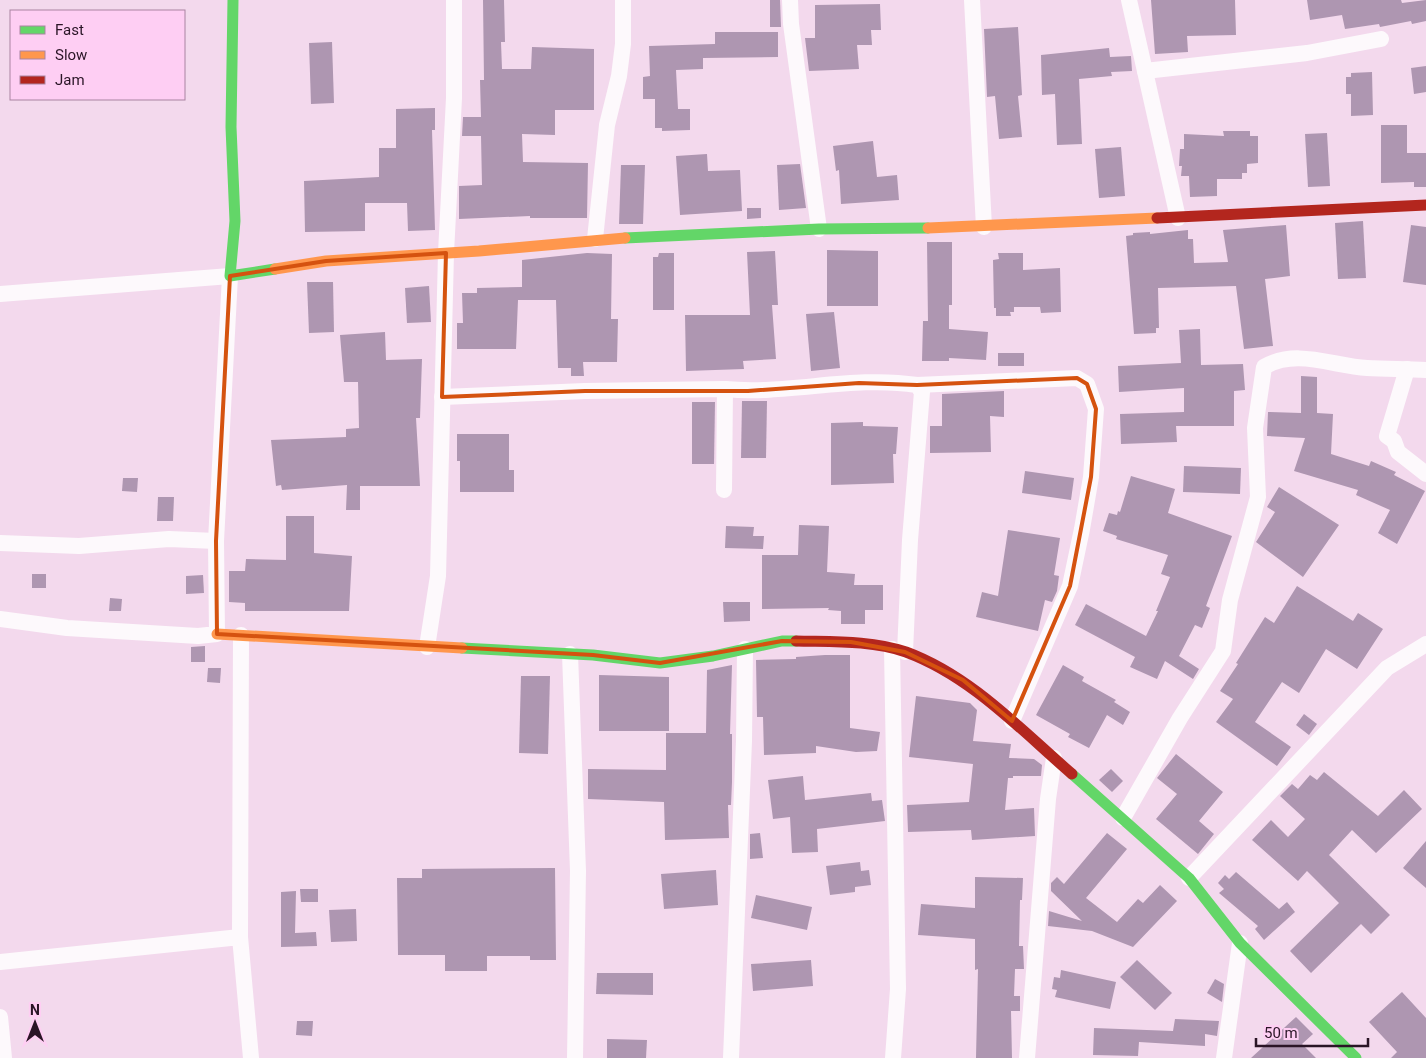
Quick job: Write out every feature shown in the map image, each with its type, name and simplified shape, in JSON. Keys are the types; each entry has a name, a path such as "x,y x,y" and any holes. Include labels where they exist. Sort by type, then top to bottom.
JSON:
{"street":[{"path":"218,634 216,541 230,276 235,221 231,126 234,0"},
{"path":"427,647 438,576 446,253 454,98 454,0"},
{"path":"596,239 607,125 619,76 622,52 623,0"},
{"path":"790,0 791,24 819,229"},
{"path":"972,0 984,227"},
{"path":"1129,0 1178,218"},
{"path":"1145,71 1307,53 1381,39"},
{"path":"0,294 230,276 326,261 446,253 596,239 819,229 984,227 1426,205"},
{"path":"1122,818 1180,718 1223,651 1230,600 1258,497 1255,428 1264,367 1276,359 1292,357 1366,368 1426,370"},
{"path":"1407,369 1387,436 1394,440 1398,452 1426,474"},
{"path":"442,397 584,391 725,389 748,391 859,383 902,382 917,385 1077,378 1087,384 1096,409 1091,477 1070,586 1012,722"},
{"path":"893,1058 898,989 898,651 910,540 922,392 917,385"},
{"path":"724,490 725,389"},
{"path":"0,543 79,546 169,539 216,541"},
{"path":"0,619 67,628 198,636 218,634 241,635 570,654 660,663 782,641 851,642 898,651 962,680 1122,818 1189,878 1240,943 1356,1058"},
{"path":"241,635 240,937 251,1058"},
{"path":"1189,878 1387,668 1426,644"},
{"path":"731,1058 744,741 745,649"},
{"path":"570,654 578,871 575,1058"},
{"path":"1027,1058 1048,799 1054,758"},
{"path":"0,962 240,937"},
{"path":"1224,1058 1240,943"},
{"path":"0,1017 4,1058"}],"highlighted area":[{"path":"446,253 442,397 585,391 748,391 859,383 917,385 1077,378 1087,384 1096,409 1091,477 1070,586 1012,721 963,680 905,652 851,642 782,641 660,663 593,655 217,634 216,541 230,276 326,261"}],"building":[{"path":"483,0 504,0 505,42 501,42 502,69 531,69 532,47 594,49 594,110 555,110 555,135 522,134 523,162 588,163 587,218 530,218 530,216 459,219 459,186 482,185 481,136 462,136 463,117 481,117 480,80 484,80"},
{"path":"770,0 780,0 781,27 770,27"},
{"path":"1151,0 1235,0 1236,35 1187,36 1188,52 1155,54"},
{"path":"1307,0 1401,0 1402,3 1426,0 1426,21 1412,24 1411,21 1380,27 1379,24 1345,29 1342,15 1310,20"},
{"path":"880,4 881,30 871,30 872,45 857,45 859,69 809,71 805,38 815,38 815,5"},
{"path":"1018,27 1022,95 1018,96 1022,137 999,139 995,96 987,97 984,29"},
{"path":"715,32 778,32 778,57 703,58 703,69 676,70 678,109 690,109 690,130 662,131 662,128 655,128 655,99 643,99 643,77 650,76 649,46 715,44"},
{"path":"332,42 334,103 311,104 309,43"},
{"path":"1109,48 1110,57 1131,56 1132,71 1111,72 1112,76 1079,79 1082,144 1057,145 1055,94 1042,95 1041,55"},
{"path":"1426,66 1426,92 1414,94 1411,68"},
{"path":"1372,72 1373,115 1351,116 1351,94 1346,94 1346,77 1351,77 1351,73"},
{"path":"435,108 435,130 432,130 435,230 408,231 407,203 365,203 365,231 305,232 304,181 379,177 379,148 396,148 396,109"},
{"path":"1381,125 1407,125 1407,153 1426,153 1426,187 1414,187 1414,182 1381,183"},
{"path":"1223,131 1250,131 1250,136 1258,136 1258,163 1247,164 1247,173 1242,173 1242,179 1217,179 1217,196 1190,197 1189,176 1181,176 1182,166 1179,166 1180,149 1184,149 1184,134 1224,136"},
{"path":"1327,133 1330,186 1308,187 1305,134"},
{"path":"873,141 877,177 897,175 899,200 841,204 839,170 836,171 833,146"},
{"path":"1121,147 1125,196 1099,198 1095,149"},
{"path":"707,154 708,171 740,170 742,211 680,215 676,156"},
{"path":"800,164 806,208 779,210 777,165"},
{"path":"621,165 645,165 643,224 619,224"},
{"path":"747,208 761,208 761,218 747,219"},
{"path":"1363,221 1366,278 1338,279 1335,223"},
{"path":"1286,225 1290,276 1265,279 1273,346 1244,349 1236,286 1158,288 1159,328 1156,328 1156,333 1134,334 1126,236 1133,235 1133,233 1150,232 1150,234 1188,230 1188,239 1193,239 1194,263 1228,262 1223,230"},
{"path":"1411,225 1426,227 1426,285 1403,282"},
{"path":"927,242 952,242 952,305 949,305 949,329 988,332 986,360 949,358 949,361 922,361 923,321 928,321"},
{"path":"827,250 878,251 878,306 827,306"},
{"path":"775,251 778,305 772,305 776,359 743,361 744,369 686,371 685,315 750,315 747,252"},
{"path":"587,253 612,254 611,319 618,319 617,362 583,362 584,376 571,376 571,368 558,368 556,300 518,300 516,349 457,349 457,323 463,323 462,293 477,293 477,288 522,287 522,260"},
{"path":"659,253 674,253 674,310 653,310 653,257 658,257"},
{"path":"998,253 1023,253 1023,270 1060,268 1061,312 1041,313 1040,307 1014,307 1014,312 1010,312 1011,316 996,316 996,308 994,308 993,260 999,259"},
{"path":"307,282 333,282 334,332 309,333"},
{"path":"429,286 431,322 407,323 405,288"},
{"path":"834,312 840,368 811,371 806,314"},
{"path":"1200,329 1201,365 1243,364 1245,390 1234,391 1234,426 1176,426 1177,442 1121,444 1120,414 1184,412 1184,388 1119,392 1118,366 1181,363 1179,330"},
{"path":"385,332 386,360 422,359 420,418 416,418 420,486 360,486 360,510 346,510 347,485 282,490 281,485 276,486 271,440 346,437 346,429 359,428 358,382 344,382 340,335"},
{"path":"998,353 1024,353 1024,366 998,366"},
{"path":"1301,376 1317,377 1317,413 1333,414 1331,454 1369,466 1371,461 1396,472 1394,475 1425,491 1397,544 1378,533 1390,510 1356,495 1358,490 1294,471 1305,438 1267,436 1268,412 1301,413"},
{"path":"1004,391 1004,417 990,416 991,452 930,453 930,426 942,426 942,394"},
{"path":"742,401 767,401 766,458 741,458"},
{"path":"692,402 715,402 714,464 692,464"},
{"path":"863,422 863,426 898,427 896,454 893,454 894,483 831,485 831,423"},
{"path":"457,434 509,434 509,470 514,470 514,492 460,492 460,461 457,461"},
{"path":"1184,466 1241,468 1240,494 1183,492"},
{"path":"1025,471 1074,478 1071,500 1022,493"},
{"path":"1131,476 1175,489 1168,513 1232,536 1206,606 1210,608 1202,628 1195,625 1179,656 1199,669 1193,679 1165,661 1157,679 1130,667 1135,657 1075,625 1086,604 1146,636 1158,611 1156,611 1170,577 1161,574 1168,555 1116,539 1117,536 1103,531 1109,513 1117,515 1118,511 1120,512"},
{"path":"123,478 138,478 137,492 122,491"},
{"path":"1279,487 1339,525 1303,577 1256,542 1275,512 1267,507"},
{"path":"158,497 174,497 173,521 157,521"},
{"path":"286,516 314,516 314,553 352,556 349,611 245,611 245,603 229,602 229,571 245,571 246,559 286,560"},
{"path":"799,525 829,526 827,572 855,574 854,585 883,585 883,610 865,610 865,624 841,624 841,611 828,610 829,608 762,609 762,555 798,555"},
{"path":"726,526 754,527 753,536 764,536 763,549 725,548"},
{"path":"1008,530 1060,538 1054,575 1059,576 1057,591 1052,602 1045,600 1038,631 976,617 982,592 998,596"},
{"path":"32,574 46,574 46,588 32,588"},
{"path":"203,575 204,593 186,594 186,576"},
{"path":"1297,586 1353,621 1358,613 1383,629 1357,669 1326,649 1299,693 1282,682 1255,722 1291,747 1277,766 1216,722 1233,699 1220,691 1238,664 1236,663 1265,617 1274,623"},
{"path":"110,598 122,599 121,611 109,611"},
{"path":"723,602 750,602 750,621 724,622"},
{"path":"205,646 205,662 191,662 191,647"},
{"path":"850,655 850,728 880,732 877,751 856,752 816,746 816,753 764,755 763,717 757,717 756,660 796,659 796,657"},
{"path":"732,665 730,734 732,734 732,782 731,805 728,805 729,838 665,840 664,802 588,799 588,769 666,770 666,733 706,733 707,670"},
{"path":"1063,665 1084,677 1082,681 1116,700 1114,702 1130,712 1123,725 1107,715 1089,748 1068,737 1070,734 1036,715"},
{"path":"208,668 221,668 220,683 207,682"},
{"path":"599,675 669,677 669,731 599,731"},
{"path":"521,676 550,676 548,754 519,753"},
{"path":"916,696 970,703 977,710 973,741 1011,744 1009,758 1034,759 1042,765 1041,776 1013,776 1013,778 1008,778 1005,810 1034,808 1035,836 972,840 971,830 908,832 907,805 969,802 973,764 909,757"},
{"path":"1304,714 1317,724 1309,735 1296,725"},
{"path":"1176,754 1223,792 1199,821 1214,834 1198,854 1156,819 1177,794 1157,778"},
{"path":"1111,769 1123,781 1112,792 1099,780"},
{"path":"1324,772 1378,816 1404,790 1422,809 1376,853 1352,830 1329,855 1390,915 1371,934 1361,924 1311,973 1290,951 1339,903 1307,871 1298,881 1252,840 1271,820 1288,837 1305,819 1280,796 1292,784 1298,789 1310,775 1317,780"},
{"path":"803,776 805,800 871,793 872,801 882,800 885,821 817,829 818,852 792,853 790,817 773,819 768,780"},
{"path":"760,833 763,858 750,859 750,834"},
{"path":"1107,833 1127,849 1086,898 1117,922 1138,899 1143,903 1160,885 1177,901 1133,947 1092,931 1048,926 1049,911 1082,921 1051,891 1051,883 1057,877 1064,884"},
{"path":"1426,841 1426,888 1403,868"},
{"path":"860,862 861,871 869,870 871,885 855,887 855,892 830,895 826,866"},
{"path":"555,868 556,960 530,960 530,956 487,956 487,971 445,971 445,955 398,955 397,878 422,878 422,869"},
{"path":"716,870 718,905 664,909 661,874"},
{"path":"1236,872 1279,909 1287,902 1295,912 1264,940 1255,929 1258,926 1219,893 1224,889 1218,883 1225,875 1229,879"},
{"path":"975,877 1023,878 1022,900 1020,900 1019,946 1023,946 1024,969 1015,969 1014,996 1020,996 1020,1011 1011,1011 1012,1058 976,1058 978,969 975,970 975,939 918,935 921,904 975,908"},
{"path":"300,889 318,889 318,902 301,902"},
{"path":"296,891 295,933 316,932 317,946 281,947 281,892"},
{"path":"756,895 812,907 807,930 751,918"},
{"path":"356,909 357,941 331,942 329,910"},
{"path":"811,960 813,986 753,991 751,964"},
{"path":"1137,960 1172,993 1155,1010 1120,977"},
{"path":"1061,970 1116,982 1110,1009 1055,997 1057,990 1052,989 1054,977 1060,978"},
{"path":"597,973 653,973 653,995 596,994"},
{"path":"1215,979 1224,984 1222,1002 1207,993"},
{"path":"1402,992 1426,1018 1426,1058 1391,1058 1397,1052 1369,1022"},
{"path":"1296,1017 1313,1034 1302,1044 1316,1058 1251,1058"},
{"path":"1175,1019 1219,1021 1217,1036 1205,1034 1205,1046 1139,1042 1138,1056 1093,1055 1094,1028 1173,1031"},
{"path":"297,1021 313,1021 312,1036 296,1035"},
{"path":"607,1039 647,1040 646,1058 607,1058"}],"traffic: fast":[{"path":"233,0 231,127 235,221 230,276 275,269"},
{"path":"625,238 819,229 928,228"},
{"path":"462,648 593,655 660,663 713,656 782,641 796,641"},
{"path":"1072,774 1189,878 1240,943 1356,1058"}],"traffic: slow":[{"path":"928,228 1157,218"},
{"path":"275,269 326,261 479,251 625,238"},
{"path":"217,634 462,648"}],"traffic: jam":[{"path":"1157,218 1426,205"},
{"path":"796,641 851,642 879,645 906,652 930,662 973,689 994,705 1072,774"}]}
